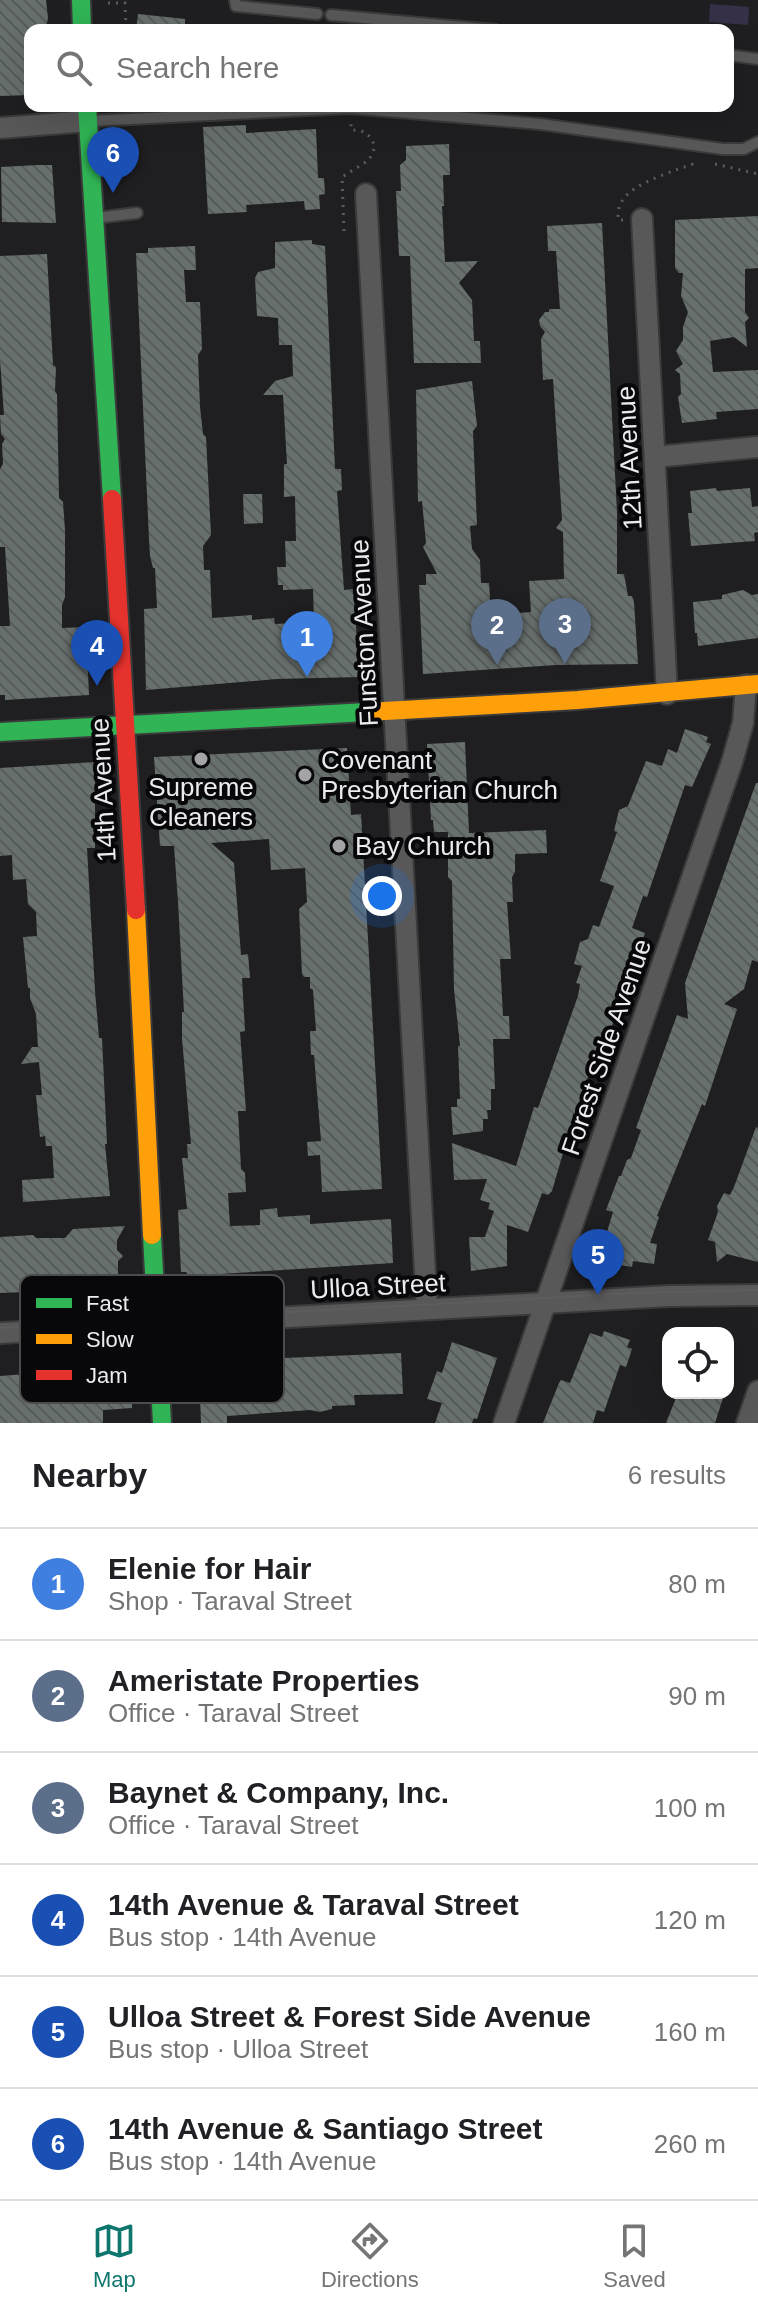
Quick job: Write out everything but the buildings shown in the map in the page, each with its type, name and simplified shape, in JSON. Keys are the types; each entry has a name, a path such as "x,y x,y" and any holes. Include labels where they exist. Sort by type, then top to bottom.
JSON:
{"street":[{"path":"81,0 82,24"},
{"path":"0,128 87,114"},
{"name":"14th Avenue","path":"87,114 126,725 154,1275"},
{"name":"Funston Avenue","path":"366,194 427,1309"},
{"name":"12th Avenue","path":"642,219 667,694"},
{"path":"655,457 758,447"},
{"path":"0,732 667,694 752,685"},
{"name":"Forest Side Avenue","path":"504,1423 732,762 752,685"},
{"name":"Ulloa Street","path":"284,1317 705,1295 758,1295"},
{"name":"Ulloa Street","path":"0,1333 20,1332"},
{"path":"747,1423 758,1391"},
{"name":"14th Avenue","path":"161,1403 162,1423"}],"lane":[{"path":"235,0 236,6 317,14"},
{"path":"331,15 430,24"},
{"path":"734,56 758,59"},
{"path":"87,114 247,112"},
{"path":"398,112 540,124 723,149 744,149 758,142"},
{"path":"93,218 137,213"}],"path":[{"path":"108,3 125,3 126,24"},
{"path":"344,231 342,177 369,160 375,147 371,136 362,130 351,130"},
{"path":"618,220 624,197 636,187 700,161"}],"shaded area":[{"path":"710,4 749,7 748,25 709,22"}],"tram line":[{"path":"284,1312 635,1293 758,1290"},
{"path":"0,1328 20,1327"}],"traffic: fast":[{"path":"81,0 82,24"},
{"path":"87,112 112,499"},
{"path":"0,732 367,712"},
{"path":"152,1235 154,1275"},
{"path":"161,1403 162,1423"}],"traffic: slow":[{"path":"367,712 578,700 758,684"},
{"path":"136,910 152,1235"}],"traffic: jam":[{"path":"112,499 136,910"}],"place":[{"name":"14th Avenue & Santiago Street","path":"113,193"},
{"name":"Baynet & Company, Inc.","path":"565,664"},
{"name":"Ameristate Properties","path":"497,665"},
{"name":"Elenie for Hair","path":"307,677"},
{"name":"14th Avenue & Taraval Street","path":"97,686"},
{"name":"Supreme Cleaners","path":"201,759"},
{"name":"Covenant Presbyterian Church","path":"305,775"},
{"name":"Bay Church","path":"339,846"},
{"name":"Ulloa Street & Forest Side Avenue","path":"598,1295"}]}
